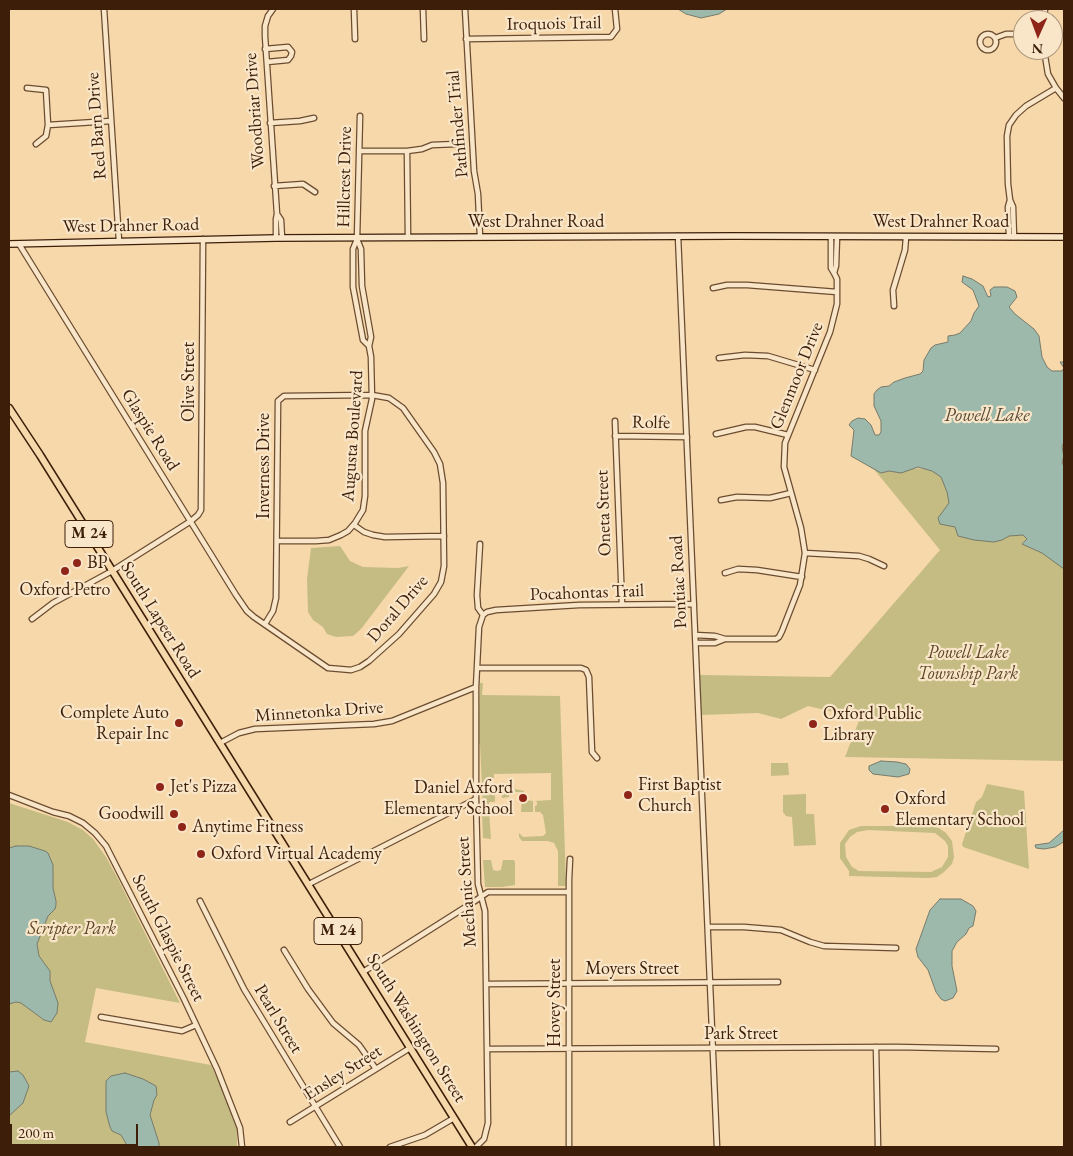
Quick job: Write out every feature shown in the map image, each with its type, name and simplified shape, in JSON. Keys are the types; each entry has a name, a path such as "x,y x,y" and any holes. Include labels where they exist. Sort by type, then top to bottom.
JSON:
{"main road":[{"name":"South Lapeer Road","path":"9,408 221,745"},
{"name":"South Washington Street","path":"221,745 472,1147"}],"street":[{"name":"Red Barn Drive","path":"104,9 119,242"},
{"name":"Woodbriar Drive","path":"273,9 268,16 265,26 265,49 276,219 279,238"},
{"path":"354,9 355,39"},
{"path":"422,9 424,39"},
{"name":"Pathfinder Trial","path":"465,9 474,171 478,194 480,237"},
{"name":"Iroquois Trail","path":"466,39 611,37 617,29 615,9"},
{"path":"995,38 1006,34 1013,34"},
{"path":"265,49 288,47 292,52 288,60 267,62"},
{"path":"1046,60 1048,74 1064,98"},
{"path":"26,88 46,90 48,125 46,136 36,144"},
{"path":"1011,237 1008,207 1010,200 1007,136 1009,125 1026,106 1056,88"},
{"name":"Hillcrest Drive","path":"357,238 360,116"},
{"path":"270,123 314,118"},
{"path":"48,125 111,121"},
{"path":"359,151 407,151 422,149 432,145 457,144"},
{"path":"407,151 408,238"},
{"path":"274,186 303,184 314,192"},
{"name":"Pontiac Road","path":"678,236 717,1147"},
{"name":"West Drahner Road","path":"9,244 279,238 1064,236"},
{"name":"Glenmoor Drive","path":"695,635 715,636 725,639 772,640 779,637 802,577 805,553 801,528 784,467 785,444 830,332 837,304 837,279 831,268 834,237"},
{"path":"894,306 893,290 905,250 906,237"},
{"name":"Augusta Boulevard","path":"354,525 363,510 365,431 372,395 369,346 371,337 362,280 361,249 357,238"},
{"name":"Augusta Boulevard","path":"357,238 353,249 353,281 363,340 369,346"},
{"name":"Olive Street","path":"191,521 198,515 202,503 203,239"},
{"name":"Glaspie Road","path":"19,244 236,595 247,611 265,624"},
{"path":"353,281 362,280"},
{"path":"713,288 727,285 748,285 837,292"},
{"path":"719,358 745,355 768,356 815,370"},
{"name":"Doral Drive","path":"265,624 328,668 345,670 360,667 399,634 434,594 441,582 444,536 443,483 440,464 422,434 403,408 389,398 372,395"},
{"name":"Inverness Drive","path":"265,624 273,611 276,598 278,401 284,396 372,395"},
{"name":"Oneta Street","path":"615,420 622,604"},
{"path":"716,434 754,427 788,435"},
{"name":"Rolfe","path":"615,436 687,437"},
{"path":"721,500 736,497 770,498 792,494"},
{"path":"32,619 52,603 112,571 191,521"},
{"path":"278,541 329,540 348,531 354,525 364,532 379,536 444,536"},
{"name":"Mechanic Street","path":"476,1147 482,1142 487,1130 485,910 478,884 476,799 476,687 479,627 483,615 479,609 476,595 480,544"},
{"path":"805,553 859,556 869,558 884,566"},
{"path":"725,573 738,569 802,577"},
{"name":"Pocahontas Trail","path":"483,615 496,610 622,604 694,604"},
{"name":"Glenmoor Drive","path":"696,643 715,643 725,639"},
{"path":"477,668 585,670 588,677 592,752 597,758"},
{"name":"Minnetonka Drive","path":"221,745 233,735 255,729 388,722 405,717 476,687"},
{"name":"South Glaspie Street","path":"9,795 53,812 69,816 83,823 106,846 217,1069 240,1128 242,1147"},
{"path":"309,884 476,799"},
{"name":"Hovey Street","path":"569,1147 570,859"},
{"path":"363,972 488,892 569,892"},
{"name":"Pearl Street","path":"200,901 236,974 340,1147"},
{"path":"708,927 740,927 783,931 824,946 896,948"},
{"path":"284,950 303,982 333,1024 359,1045 376,1069"},
{"name":"Moyers Street","path":"486,984 778,982"},
{"path":"101,1016 182,1031 196,1025"},
{"path":"876,1047 878,1147"},
{"name":"Park Street","path":"486,1049 876,1047 996,1050"},
{"name":"Ensley Street","path":"290,1122 410,1048"},
{"path":"390,1147 399,1146 425,1135 454,1118"}],"green space":[{"name":"Powell Lake Township Park","path":"873,468 1064,470 1064,761 845,757 860,718 808,706 781,719 758,713 701,715 699,675 830,677 940,550"},
{"path":"340,546 350,561 363,567 398,568 409,566 361,629 353,636 336,637 327,634 323,627 313,620 308,612 307,579 311,548"},
{"path":"480,683 483,683 482,695 560,696 566,886 558,886 558,851 554,843 548,841 522,841 519,837 519,833 523,837 543,836 546,833 543,815 540,812 535,812 537,802 535,801 551,800 551,773 494,774 494,778 491,778 491,784 494,784 494,787 509,789 509,797 502,798 501,790 495,790 495,802 489,802 489,809 483,807 480,744 478,745"},
{"path":"771,763 788,763 789,775 771,776"},
{"path":"987,784 1024,791 1029,869 963,847 962,844 976,802 982,797"},
{"path":"515,789 524,791 524,800 533,801 533,812 521,812 522,795 521,792 515,792"},
{"path":"806,794 806,814 814,814 816,845 794,846 792,817 786,816 783,812 783,795"},
{"name":"Scripter Park","path":"9,803 68,822 83,830 93,839 118,879 180,1003 96,988 85,1042 211,1065 233,1113 237,1113 237,1147 9,1147"},
{"path":"489,811 491,839 483,838 482,812"},
{"path":"861,826 929,826 939,828 952,841 954,857 952,864 937,877 849,876 849,871 840,858 840,843 849,830","holes":["868,830 935,833 948,846 948,857 942,867 931,872 859,871 852,867 846,857 845,844 857,832"]},
{"path":"483,860 491,860 493,870 497,871 501,870 503,860 514,860 515,885 485,887"}],"water":[{"path":"678,9 727,9 719,14 701,18 686,14"},
{"name":"Powell Lake","path":"963,276 983,286 988,297 991,296 990,290 994,287 1007,287 1015,291 1017,297 1009,307 1034,329 1039,336 1042,357 1047,367 1052,371 1062,371 1064,368 1064,442 1062,447 1064,456 1062,463 1064,466 1064,569 1042,553 1022,544 1027,539 1023,535 1009,536 994,542 974,540 958,536 955,527 940,524 938,518 949,503 941,477 932,471 918,467 901,473 889,471 881,473 851,456 854,430 849,425 852,421 858,418 865,419 871,425 875,435 879,435 881,432 881,421 874,406 874,394 877,390 894,382 920,374 923,371 924,360 931,348 948,342 948,336 960,333 971,321 979,306 973,290 962,282"},
{"path":"881,761 906,764 910,769 909,774 898,777 873,774 869,770 869,766"},
{"path":"1064,830 1064,841 1062,843 1055,847 1036,848 1035,845 1049,843"},
{"path":"29,846 45,851 48,853 53,865 53,888 56,905 55,909 48,916 37,944 39,956 50,971 50,981 58,1003 57,1013 51,1022 44,1020 21,1003 9,1004 9,848"},
{"path":"940,899 961,899 973,906 976,911 973,926 957,942 952,951 952,966 957,991 953,998 945,1001 936,992 928,970 918,957 916,949 930,910"},
{"path":"18,1071 23,1075 29,1086 23,1103 9,1116 9,1072"},
{"path":"125,1073 156,1086 157,1095 150,1115 159,1147 128,1147 121,1135 112,1131 110,1127 106,1112 106,1081 111,1076"}],"place":[{"name":"BP","path":"77,563"},
{"name":"Oxford Petro","path":"65,571"},
{"name":"Complete Auto Repair Inc","path":"179,723"},
{"name":"Oxford Public Library","path":"813,724"},
{"name":"Jet's Pizza","path":"160,787"},
{"name":"First Baptist Church","path":"628,795"},
{"name":"Daniel Axford Elementary School","path":"523,798"},
{"name":"Oxford Elementary School","path":"885,809"},
{"name":"Goodwill","path":"174,814"},
{"name":"Anytime Fitness","path":"182,827"},
{"name":"Oxford Virtual Academy","path":"201,854"}]}
